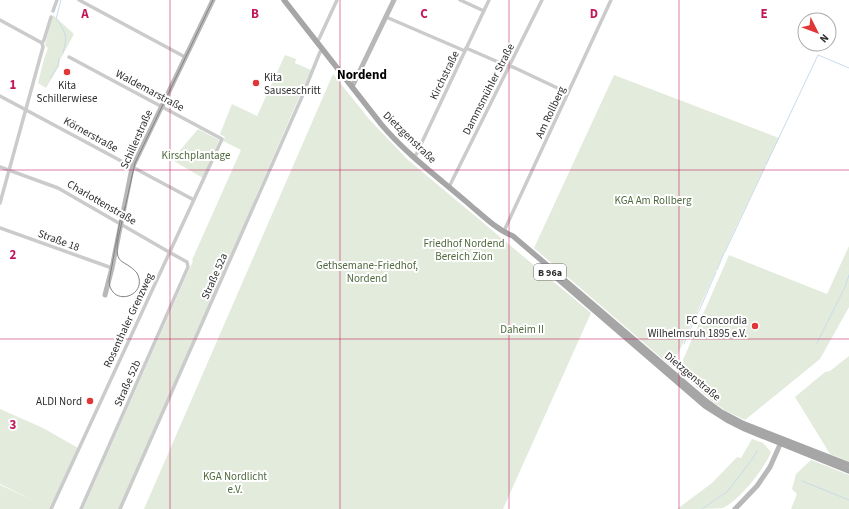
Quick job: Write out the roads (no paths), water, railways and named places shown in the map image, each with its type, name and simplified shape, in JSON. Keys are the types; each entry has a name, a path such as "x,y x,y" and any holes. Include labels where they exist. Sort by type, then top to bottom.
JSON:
{"main road":[{"name":"Dietzgenstraße","path":"284,0 384,128 415,157 449,187 506,233 513,236 593,307 672,374 714,407 746,427 782,441"},
{"name":"B 96a","path":"782,441 849,466"},
{"name":"B 96a","path":"782,441 849,471"}],"street":[{"path":"53,11 57,0"},
{"path":"79,0 185,57"},
{"name":"Schillerstraße","path":"105,295 112,268 132,168 213,0"},
{"path":"316,41 319,39 337,0"},
{"path":"352,87 394,0"},
{"path":"460,0 484,11"},
{"name":"Kirchstraße","path":"415,157 489,0"},
{"name":"Dammsmühler Straße","path":"449,187 542,0"},
{"name":"Am Rollberg","path":"506,233 611,0"},
{"path":"0,203 43,48 42,43 51,17"},
{"path":"386,17 509,66 568,93"},
{"path":"0,20 42,43"},
{"name":"Straße 52a","path":"120,509 301,99 320,52 323,50"},
{"name":"Waldemarstraße","path":"69,57 222,139"},
{"name":"Körnerstraße","path":"0,96 194,200"},
{"name":"Rosenthaler Grenzweg","path":"51,509 222,139"},
{"name":"Charlottenstraße","path":"0,167 58,188 187,262 188,265"},
{"name":"Straße 18","path":"0,228 112,268"},
{"name":"Straße 52b","path":"81,509 185,275 188,265"},
{"path":"735,509 757,486 770,467 782,441"}],"waterway":[{"path":"61,0 56,19 62,27 66,38 63,53"},
{"path":"766,165 818,55 849,68"},
{"path":"50,78 58,66 59,59"},
{"path":"725,252 765,167"},
{"path":"717,270 724,253"},
{"path":"699,311 716,272"},
{"path":"817,343 845,287 849,275"},
{"path":"690,330 698,312"},
{"path":"684,344 688,332"},
{"path":"702,509 728,491 757,451"},
{"path":"802,481 849,500"}],"tram line":[{"path":"125,207 120,221 109,282 116,295 122,297 129,296 134,293 138,288 139,281 137,273 121,261 117,254 118,239 135,163 213,0"}],"place":[{"name":"Kita Schillerwiese","path":"67,72"},
{"name":"Kita Sauseschritt","path":"256,83"},
{"name":"FC Concordia Wilhelmsruh 1895 e.V.","path":"755,326"},
{"name":"ALDI Nord","path":"90,401"}],"district":[{"name":"Nordend","path":"362,74"}],"park label":[{"name":"Kirschplantage","path":"196,155"},
{"name":"KGA Am Rollberg","path":"653,200"},
{"name":"Friedhof Nordend Bereich Zion","path":"464,249"},
{"name":"Gethsemane-Friedhof, Nordend","path":"367,271"},
{"name":"Daheim II","path":"522,329"},
{"name":"KGA Nordlicht e.V.","path":"235,482"}]}
